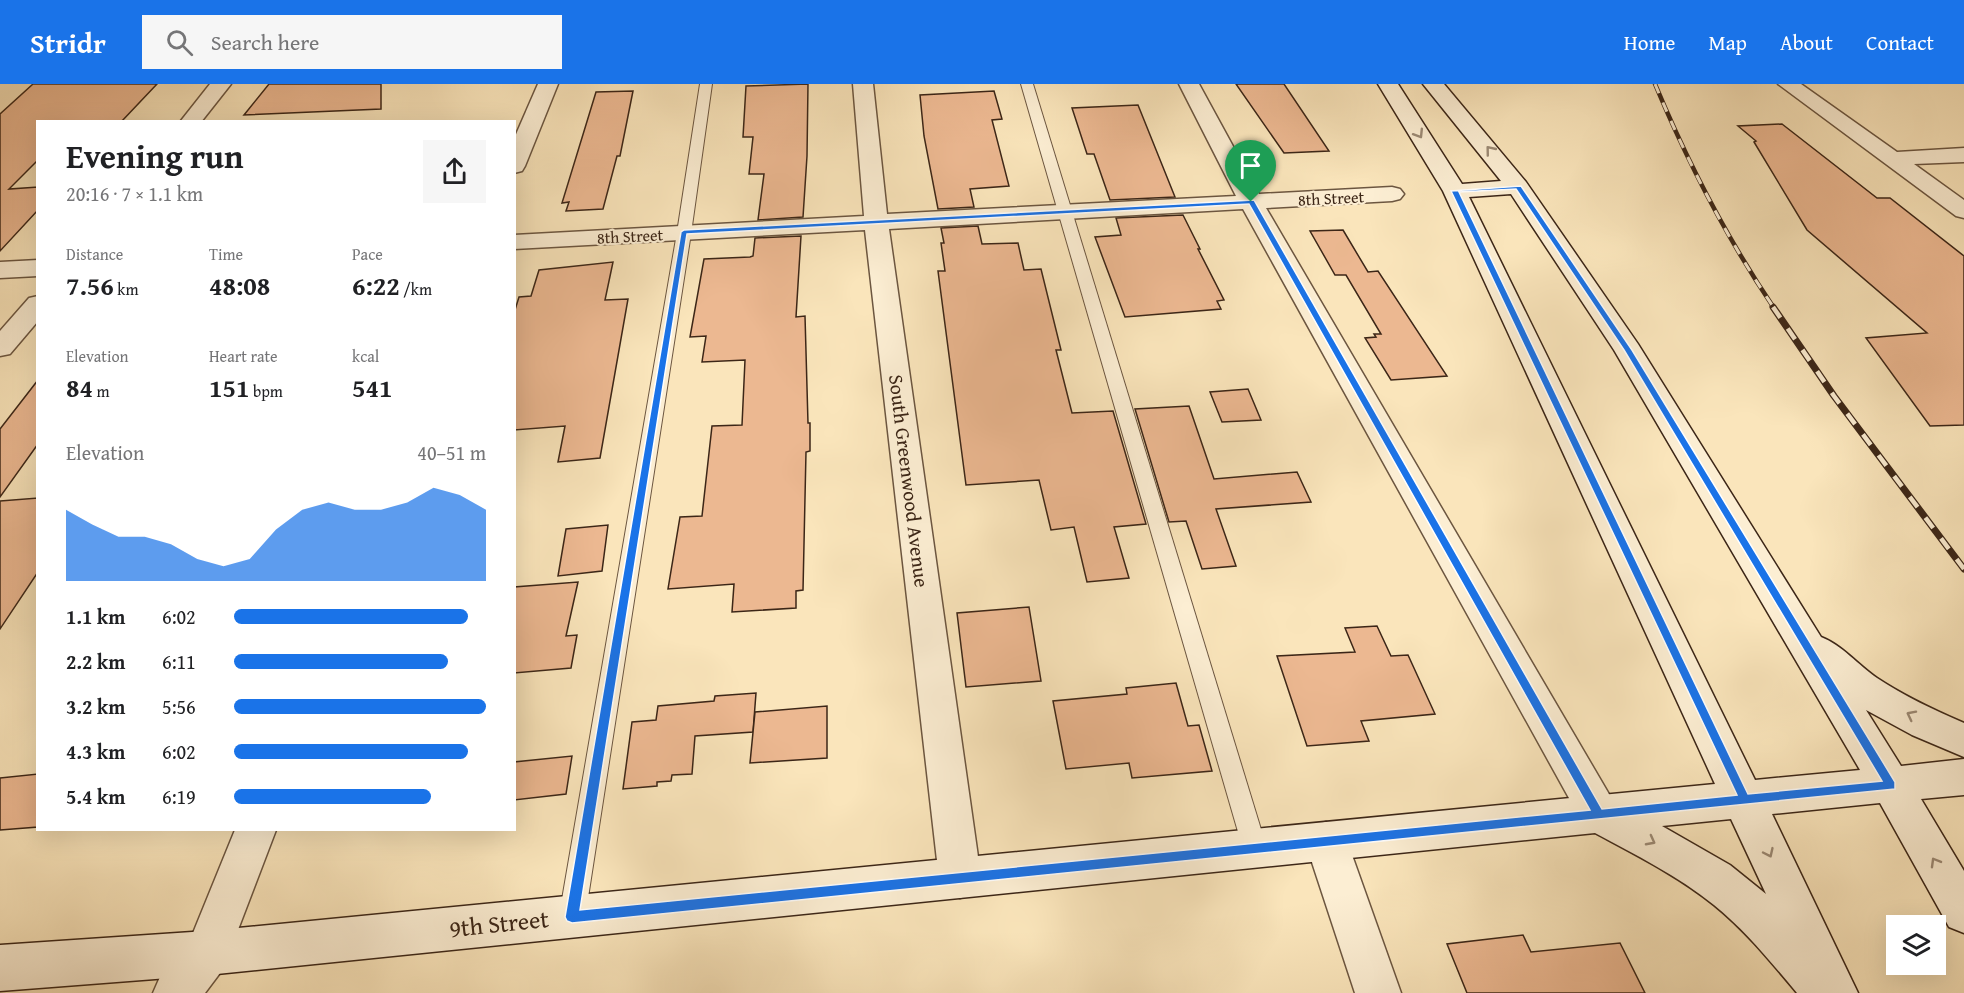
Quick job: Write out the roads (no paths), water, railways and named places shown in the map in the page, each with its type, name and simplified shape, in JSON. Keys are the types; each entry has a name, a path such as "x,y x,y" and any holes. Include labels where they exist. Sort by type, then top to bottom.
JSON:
{"street":[{"path":"192,120 221,84"},
{"path":"516,161 548,84"},
{"name":"South Greenwood Avenue","path":"863,84 876,222 960,878"},
{"path":"1189,84 1251,202 1599,814 1680,857 1729,890 1785,944 1826,993"},
{"path":"1388,84 1455,191 1835,993"},
{"path":"1433,84 1518,187 1628,350 1891,785 1964,912"},
{"path":"1788,84 1964,211"},
{"path":"1892,159 1964,155"},
{"path":"1455,191 1518,187"},
{"name":"8th Street","path":"516,242 1392,194"},
{"path":"0,270 36,268"},
{"path":"0,348 36,306"},
{"path":"1787,614 1827,659 1855,681 1903,711 1964,740"},
{"name":"9th Street","path":"0,968 207,953 1964,777"},
{"path":"176,993 207,953 255,831"},
{"path":"1326,841 1378,993"}],"lane":[{"path":"572,917 706,84"},
{"path":"1026,84 1255,849"}],"railway":[{"path":"1655,84 1709,199 1774,308"},
{"path":"1773,307 1834,396 1964,569"}]}
